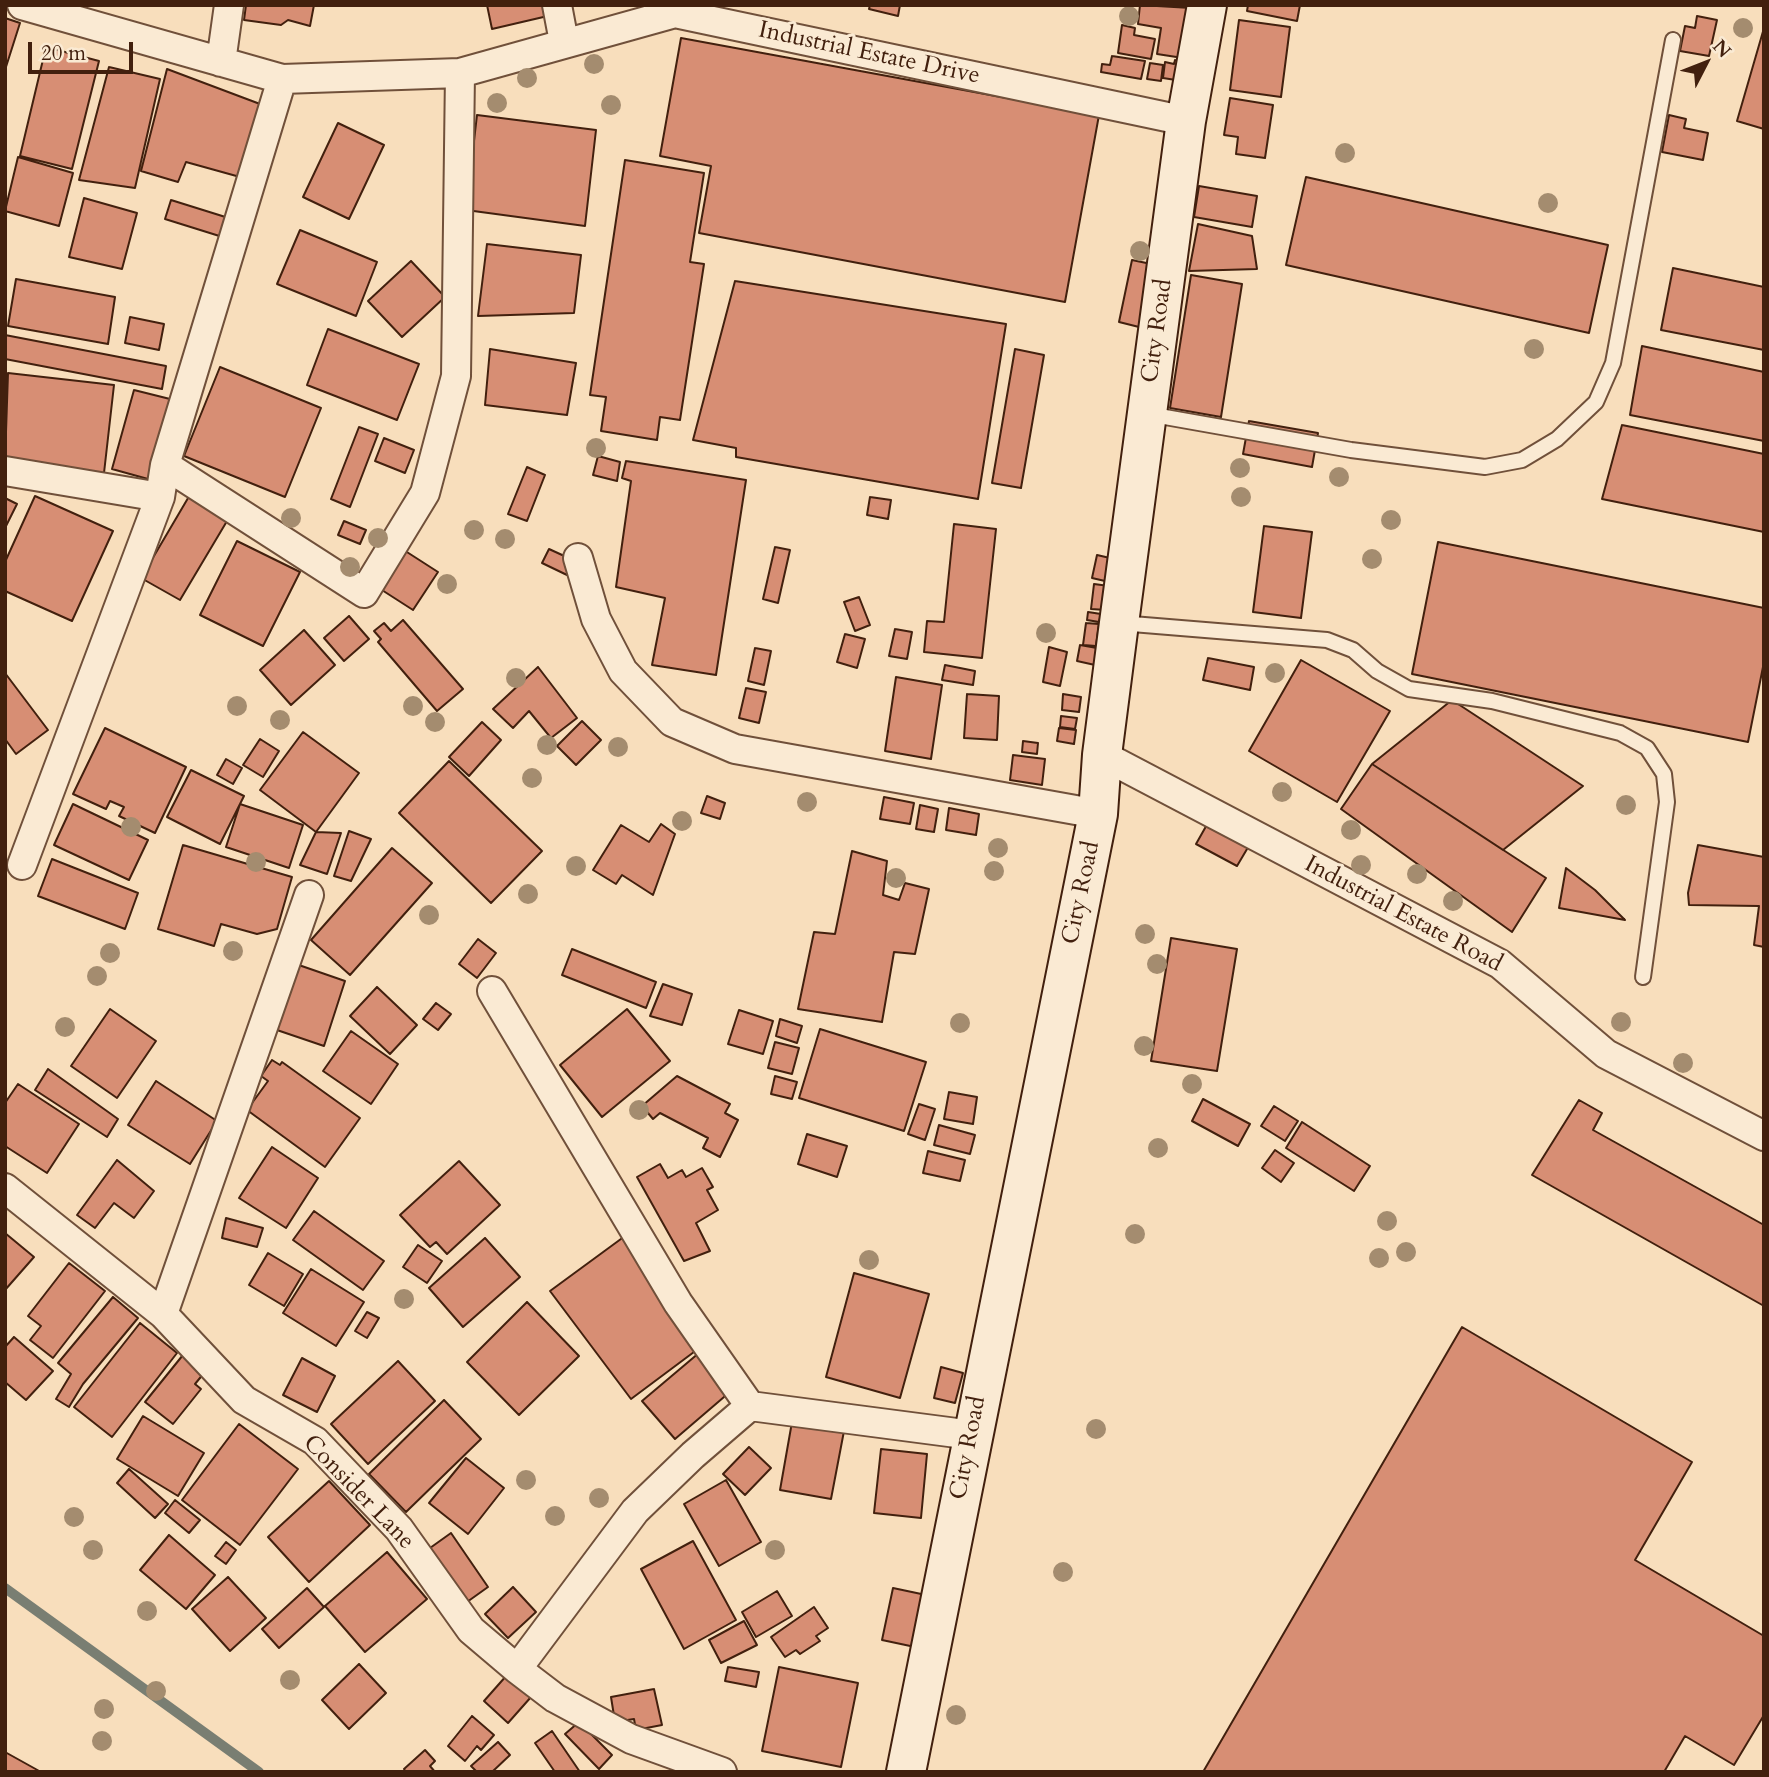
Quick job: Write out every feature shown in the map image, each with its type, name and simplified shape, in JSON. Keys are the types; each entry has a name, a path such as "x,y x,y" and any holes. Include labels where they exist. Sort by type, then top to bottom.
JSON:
{"main road":[{"name":"City Road","path":"906,1772 1098,814 1102,755 1186,121 1207,5"}],"street":[{"name":"Industrial Estate Drive","path":"22,5 282,79 460,73 676,13 1186,121"},
{"path":"221,62 229,5"},
{"path":"557,5 564,42"},
{"path":"165,465 363,593 425,493 456,376 460,73"},
{"path":"22,865 160,497 165,465 282,79"},
{"path":"5,471 160,497"},
{"path":"578,558 596,619 623,671 672,722 735,749 1098,814"},
{"name":"Industrial Estate Road","path":"1102,755 1500,964 1606,1054 1764,1136"},
{"path":"163,1314 309,895"},
{"path":"492,991 678,1303 750,1406 972,1435"},
{"name":"Consider Lane","path":"5,1188 163,1314 244,1399 315,1441 399,1529 471,1630 517,1669 555,1698 631,1739 722,1772"},
{"path":"517,1669 635,1511 693,1455 750,1406"}],"lane":[{"path":"1147,413 1351,450 1485,467 1522,460 1557,439 1596,402 1614,363 1673,40"},
{"path":"1119,623 1327,640 1353,650 1377,671 1409,689 1505,704 1620,733 1647,748 1664,774 1667,802 1643,977"}],"building":[{"path":"246,5 314,5 310,26 288,20 281,25 244,20"},
{"path":"487,5 549,5 552,15 492,29"},
{"path":"870,5 900,5 898,16 869,9"},
{"path":"1140,5 1191,8 1183,58 1157,54 1161,28 1138,24"},
{"path":"1248,5 1300,5 1297,21 1247,11"},
{"path":"1697,16 1717,20 1709,56 1680,51 1685,26 1695,28"},
{"path":"5,18 20,23 5,70"},
{"path":"1239,20 1290,27 1281,97 1230,90"},
{"path":"1122,25 1135,28 1134,35 1155,39 1151,59 1118,53"},
{"path":"1764,28 1764,129 1737,121"},
{"path":"681,38 1099,115 1065,302 699,233 711,166 660,156"},
{"path":"46,47 99,61 72,169 20,156"},
{"path":"1112,56 1145,61 1141,79 1101,72 1102,64 1110,65"},
{"path":"1175,60 1186,61 1182,81 1163,78 1165,62 1174,64"},
{"path":"1150,63 1163,65 1161,81 1147,79"},
{"path":"109,67 160,79 135,188 79,180"},
{"path":"167,69 268,107 240,177 186,162 178,182 141,171"},
{"path":"1230,98 1273,105 1265,158 1236,154 1238,137 1224,135"},
{"path":"477,115 596,130 585,226 466,210"},
{"path":"1669,115 1686,119 1684,128 1708,133 1703,160 1662,152"},
{"path":"338,123 384,145 349,219 303,197"},
{"path":"18,157 73,173 59,226 5,211"},
{"path":"625,160 704,173 690,262 704,264 680,420 660,417 657,440 601,431 606,397 590,395"},
{"path":"1306,177 1608,245 1589,333 1286,265"},
{"path":"1199,186 1257,196 1252,227 1194,217"},
{"path":"84,198 137,213 122,269 69,257"},
{"path":"171,200 235,220 229,239 165,219"},
{"path":"1198,224 1252,236 1257,269 1189,271"},
{"path":"300,230 377,262 356,316 277,284"},
{"path":"487,244 581,255 574,313 478,316"},
{"path":"1132,260 1156,265 1143,328 1119,322"},
{"path":"411,261 445,297 402,337 368,301"},
{"path":"1673,268 1764,287 1764,350 1661,330"},
{"path":"1191,275 1242,284 1221,417 1170,408"},
{"path":"16,279 115,297 108,344 8,326"},
{"path":"735,281 1006,324 978,499 736,457 736,448 693,440"},
{"path":"130,317 164,324 159,350 125,343"},
{"path":"328,329 419,364 397,420 307,385"},
{"path":"5,335 166,366 162,389 5,359"},
{"path":"1642,346 1764,372 1764,441 1630,415"},
{"path":"490,349 576,363 567,415 485,405"},
{"path":"1015,349 1044,355 1021,488 992,483"},
{"path":"220,367 321,408 285,497 184,456"},
{"path":"8,373 114,385 104,473 5,461"},
{"path":"134,390 170,399 148,479 112,469"},
{"path":"1249,421 1318,433 1312,467 1243,454"},
{"path":"1622,425 1764,454 1764,532 1602,499"},
{"path":"359,427 378,434 350,507 331,499"},
{"path":"384,438 414,450 405,473 375,461"},
{"path":"598,456 620,462 617,481 593,475"},
{"path":"626,461 746,480 716,675 652,665 665,598 616,587 631,481 622,478"},
{"path":"527,467 545,475 527,521 508,514"},
{"path":"191,493 230,516 180,600 141,578"},
{"path":"35,496 113,531 72,621 5,591 5,562"},
{"path":"870,497 891,500 888,519 867,515"},
{"path":"5,498 17,504 5,528"},
{"path":"344,521 366,530 360,544 338,535"},
{"path":"954,524 996,529 982,658 924,652 927,621 944,622"},
{"path":"1264,526 1312,532 1301,618 1253,612"},
{"path":"237,541 300,572 263,646 200,615"},
{"path":"1438,542 1764,608 1764,662 1748,742 1412,674"},
{"path":"396,545 438,572 413,610 371,583"},
{"path":"775,547 790,550 778,603 763,599"},
{"path":"549,549 573,560 567,575 542,563"},
{"path":"1097,555 1110,558 1105,581 1092,578"},
{"path":"1094,584 1109,586 1106,610 1091,609"},
{"path":"859,597 870,625 855,631 844,602"},
{"path":"1088,612 1101,614 1099,622 1087,620"},
{"path":"349,616 369,639 344,661 324,638"},
{"path":"403,620 463,689 437,711 378,642 381,639 374,631 384,623 391,631"},
{"path":"1086,623 1099,624 1096,646 1083,645"},
{"path":"895,629 912,632 907,659 889,656"},
{"path":"304,630 335,665 291,705 260,670"},
{"path":"845,634 865,639 857,668 837,662"},
{"path":"1080,645 1097,648 1095,665 1077,661"},
{"path":"1049,647 1067,652 1060,686 1043,682"},
{"path":"755,648 771,651 764,685 748,681"},
{"path":"1208,658 1254,667 1250,690 1203,680"},
{"path":"1301,660 1390,711 1337,802 1249,751"},
{"path":"945,665 975,671 973,685 942,680"},
{"path":"538,667 577,718 551,738 529,711 513,728 493,709"},
{"path":"5,673 48,730 16,754 5,739"},
{"path":"896,677 942,685 931,759 885,751"},
{"path":"746,688 766,692 759,723 739,718"},
{"path":"967,694 999,696 997,740 964,738"},
{"path":"1063,694 1081,697 1079,712 1062,710"},
{"path":"1452,700 1583,786 1503,850 1372,764"},
{"path":"1061,716 1077,718 1075,729 1060,727"},
{"path":"582,721 601,740 576,765 557,746"},
{"path":"482,722 501,740 469,776 449,757"},
{"path":"105,728 186,767 155,833 119,816 124,807 110,801 106,809 73,794"},
{"path":"1059,728 1076,730 1074,744 1057,741"},
{"path":"303,732 359,773 316,832 260,790"},
{"path":"260,739 279,751 263,777 243,765"},
{"path":"1023,741 1038,743 1037,754 1022,752"},
{"path":"1013,755 1045,759 1042,785 1010,780"},
{"path":"226,759 242,768 233,784 217,775"},
{"path":"449,761 542,851 491,903 399,813"},
{"path":"1372,764 1546,878 1512,932 1341,809"},
{"path":"191,770 244,796 220,844 167,817"},
{"path":"707,796 725,803 720,819 701,813"},
{"path":"884,797 914,803 910,824 880,819"},
{"path":"73,804 148,840 129,880 54,845"},
{"path":"240,804 303,825 289,868 226,847"},
{"path":"920,805 938,809 934,832 916,829"},
{"path":"949,808 979,814 976,835 946,830"},
{"path":"1209,821 1250,844 1237,866 1196,844"},
{"path":"661,824 675,834 653,895 622,875 616,884 593,870 621,825 649,842"},
{"path":"349,831 371,839 351,881 334,876"},
{"path":"316,832 341,833 327,874 300,865"},
{"path":"183,845 292,877 277,929 257,934 221,924 214,946 158,929"},
{"path":"1698,845 1764,857 1764,947 1754,945 1759,906 1689,905 1688,893"},
{"path":"392,848 432,883 350,975 311,940"},
{"path":"852,851 887,861 883,895 899,900 905,883 929,889 915,954 894,952 882,1022 798,1009 814,932 835,934"},
{"path":"52,859 138,893 125,929 38,896"},
{"path":"1566,868 1595,890 1625,920 1559,908"},
{"path":"1171,938 1237,949 1217,1071 1151,1061"},
{"path":"478,939 496,953 477,978 459,964"},
{"path":"572,949 656,982 646,1008 562,975"},
{"path":"293,963 345,981 324,1046 271,1028"},
{"path":"663,984 692,994 682,1025 650,1016"},
{"path":"377,987 417,1025 390,1054 350,1016"},
{"path":"436,1003 451,1014 438,1030 423,1019"},
{"path":"110,1009 156,1041 117,1098 71,1066"},
{"path":"627,1009 670,1061 602,1117 560,1065"},
{"path":"739,1010 773,1021 763,1054 728,1044"},
{"path":"780,1019 802,1026 797,1043 776,1036"},
{"path":"820,1029 926,1062 904,1131 799,1098"},
{"path":"351,1031 398,1064 371,1104 323,1071"},
{"path":"775,1042 799,1048 792,1074 768,1068"},
{"path":"272,1060 280,1065 282,1062 360,1118 325,1167 247,1110 268,1081 261,1076"},
{"path":"48,1069 118,1119 107,1137 35,1090"},
{"path":"677,1076 730,1104 725,1113 738,1120 720,1157 703,1148 708,1138 660,1113 653,1119 642,1106"},
{"path":"775,1076 797,1082 792,1099 771,1094"},
{"path":"156,1081 217,1121 190,1164 128,1125"},
{"path":"18,1084 79,1124 47,1173 5,1146 5,1103"},
{"path":"949,1092 977,1097 973,1124 944,1119"},
{"path":"1203,1099 1250,1124 1238,1146 1192,1121"},
{"path":"1579,1100 1602,1113 1593,1130 1764,1225 1764,1306 1532,1175"},
{"path":"919,1104 935,1109 925,1140 908,1134"},
{"path":"1274,1106 1298,1121 1285,1141 1261,1126"},
{"path":"1302,1122 1370,1166 1354,1191 1286,1148"},
{"path":"939,1125 975,1135 970,1154 934,1145"},
{"path":"807,1134 847,1146 837,1177 798,1164"},
{"path":"272,1147 318,1178 286,1228 239,1198"},
{"path":"1275,1150 1294,1163 1281,1182 1262,1168"},
{"path":"928,1151 965,1160 960,1181 923,1173"},
{"path":"117,1160 154,1191 134,1218 114,1203 95,1228 77,1215"},
{"path":"459,1161 500,1205 447,1254 436,1242 430,1247 400,1215"},
{"path":"660,1164 668,1178 682,1170 686,1177 702,1168 713,1187 707,1190 718,1210 696,1223 710,1251 684,1261 637,1177"},
{"path":"314,1211 384,1261 363,1290 293,1240"},
{"path":"226,1218 263,1228 257,1247 222,1238"},
{"path":"5,1233 34,1257 5,1290"},
{"path":"625,1236 706,1343 631,1399 550,1291"},
{"path":"485,1238 520,1277 463,1327 429,1288"},
{"path":"418,1245 442,1261 427,1283 403,1267"},
{"path":"268,1253 303,1274 284,1306 249,1285"},
{"path":"69,1263 105,1291 53,1358 30,1340 41,1326 28,1316"},
{"path":"311,1269 364,1302 336,1346 283,1313"},
{"path":"854,1273 929,1294 900,1398 826,1377"},
{"path":"113,1297 138,1318 83,1384 69,1407 56,1399 71,1374 58,1363"},
{"path":"527,1302 579,1356 519,1415 467,1362"},
{"path":"367,1312 379,1318 367,1338 355,1331"},
{"path":"140,1323 177,1353 112,1437 74,1407"},
{"path":"1462,1327 1692,1462 1635,1560 1764,1636 1764,1715 1734,1765 1685,1736 1664,1772 1203,1772"},
{"path":"14,1337 53,1371 26,1400 5,1382 5,1347"},
{"path":"706,1347 738,1385 675,1439 642,1401"},
{"path":"187,1350 209,1367 195,1384 201,1389 173,1424 145,1402"},
{"path":"302,1358 335,1376 317,1412 283,1395"},
{"path":"398,1361 435,1401 368,1464 331,1424"},
{"path":"941,1367 963,1373 955,1403 934,1398"},
{"path":"444,1400 481,1439 406,1512 369,1474"},
{"path":"143,1416 204,1453 178,1496 117,1459"},
{"path":"792,1422 844,1431 831,1499 780,1490"},
{"path":"239,1424 298,1469 240,1545 182,1500"},
{"path":"749,1447 771,1468 745,1495 723,1474"},
{"path":"881,1449 927,1454 921,1518 874,1513"},
{"path":"466,1458 504,1488 468,1534 429,1503"},
{"path":"129,1469 168,1504 155,1518 117,1483"},
{"path":"726,1480 761,1542 719,1566 684,1504"},
{"path":"329,1481 370,1525 309,1582 268,1537"},
{"path":"175,1500 200,1520 189,1533 165,1513"},
{"path":"451,1533 488,1587 467,1602 430,1548"},
{"path":"169,1535 215,1575 186,1609 140,1570"},
{"path":"693,1541 736,1620 684,1649 641,1569"},
{"path":"226,1542 236,1550 226,1564 215,1556"},
{"path":"387,1552 427,1599 365,1652 325,1606"},
{"path":"228,1577 266,1618 230,1651 192,1609"},
{"path":"513,1587 536,1612 508,1638 485,1614"},
{"path":"307,1588 324,1607 279,1648 262,1629"},
{"path":"893,1588 926,1595 915,1647 882,1640"},
{"path":"777,1591 792,1616 756,1637 742,1612"},
{"path":"814,1607 828,1628 816,1636 820,1641 800,1654 796,1650 785,1657 771,1637"},
{"path":"744,1621 757,1645 721,1663 709,1640"},
{"path":"359,1664 386,1693 349,1729 322,1700"},
{"path":"728,1667 759,1672 756,1687 725,1681"},
{"path":"779,1667 858,1683 841,1767 762,1751"},
{"path":"507,1675 531,1697 508,1723 484,1701"},
{"path":"654,1689 662,1725 636,1730 634,1719 615,1722 611,1697"},
{"path":"472,1716 494,1735 481,1750 477,1746 465,1761 448,1746"},
{"path":"579,1722 612,1755 599,1769 565,1734"},
{"path":"552,1731 580,1772 555,1772 535,1743"},
{"path":"498,1742 510,1755 492,1772 477,1772 471,1766"},
{"path":"425,1750 435,1761 430,1766 435,1772 406,1772 404,1769"},
{"path":"5,1752 41,1772 5,1772"}],"waterway":[{"path":"5,1588 259,1772"}]}
